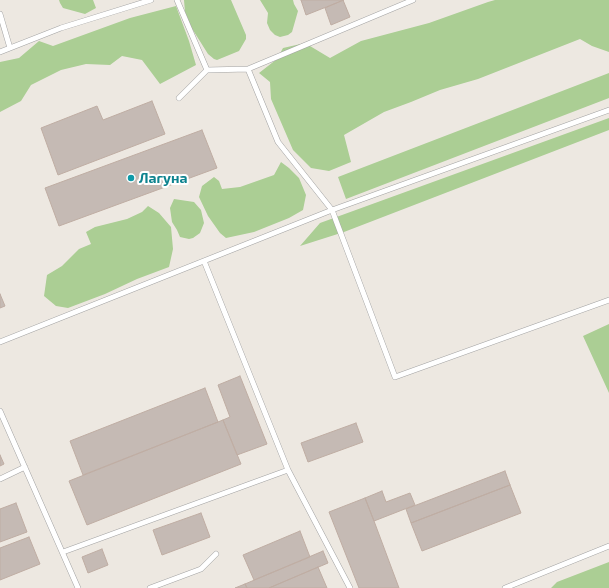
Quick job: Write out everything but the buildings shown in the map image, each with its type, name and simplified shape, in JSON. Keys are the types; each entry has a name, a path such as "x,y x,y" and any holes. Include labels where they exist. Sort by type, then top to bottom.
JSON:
{"lane":[{"path":"0,52 61,28 151,0"},
{"path":"177,0 207,70"},
{"path":"179,98 207,70 248,69 413,0"},
{"path":"0,14 10,48"},
{"path":"248,69 278,142 332,210 395,377 609,300"},
{"path":"0,342 332,210 609,110"},
{"path":"204,261 288,470 350,588"},
{"path":"0,411 78,588"},
{"path":"0,479 25,467"},
{"path":"63,552 288,470"},
{"path":"505,588 609,546"},
{"path":"150,588 201,569 216,554"}],"green space":[{"path":"59,0 93,0 96,8 85,14 63,8"},
{"path":"184,0 231,0 246,35 246,39 239,51 217,60 208,54 191,27 185,12"},
{"path":"260,0 293,0 298,11 292,32 288,35 280,37 275,35 270,30 267,23 268,13"},
{"path":"495,0 609,0 609,52 592,46 580,39 478,79 440,90 384,112 344,135 351,162 329,171 311,168 293,150 271,99 270,82 259,73 277,59 283,48 305,43 330,58 361,41 429,23"},
{"path":"176,6 196,65 160,84 142,60 122,56 110,65 86,64 61,70 31,85 21,101 0,112 0,62 19,58 39,41 53,46 130,18"},
{"path":"609,73 609,98 346,199 338,177"},
{"path":"609,118 609,130 344,232 300,246 320,223"},
{"path":"281,162 299,178 306,195 303,210 289,218 254,232 226,238 220,233 208,216 199,197 202,186 214,177 219,181 222,189 240,187 274,175"},
{"path":"174,199 194,202 201,210 204,223 200,233 193,238 189,239 180,237 172,222 170,208"},
{"path":"148,206 159,213 171,227 173,249 169,267 68,308 56,306 44,296 47,275 62,266 79,249 91,244 86,232 95,227 127,219 142,212"},
{"path":"609,324 609,393 583,336"},
{"path":"609,562 609,588 551,588 557,582"}],"place":[{"name":"Лагуна","path":"131,178"}]}
